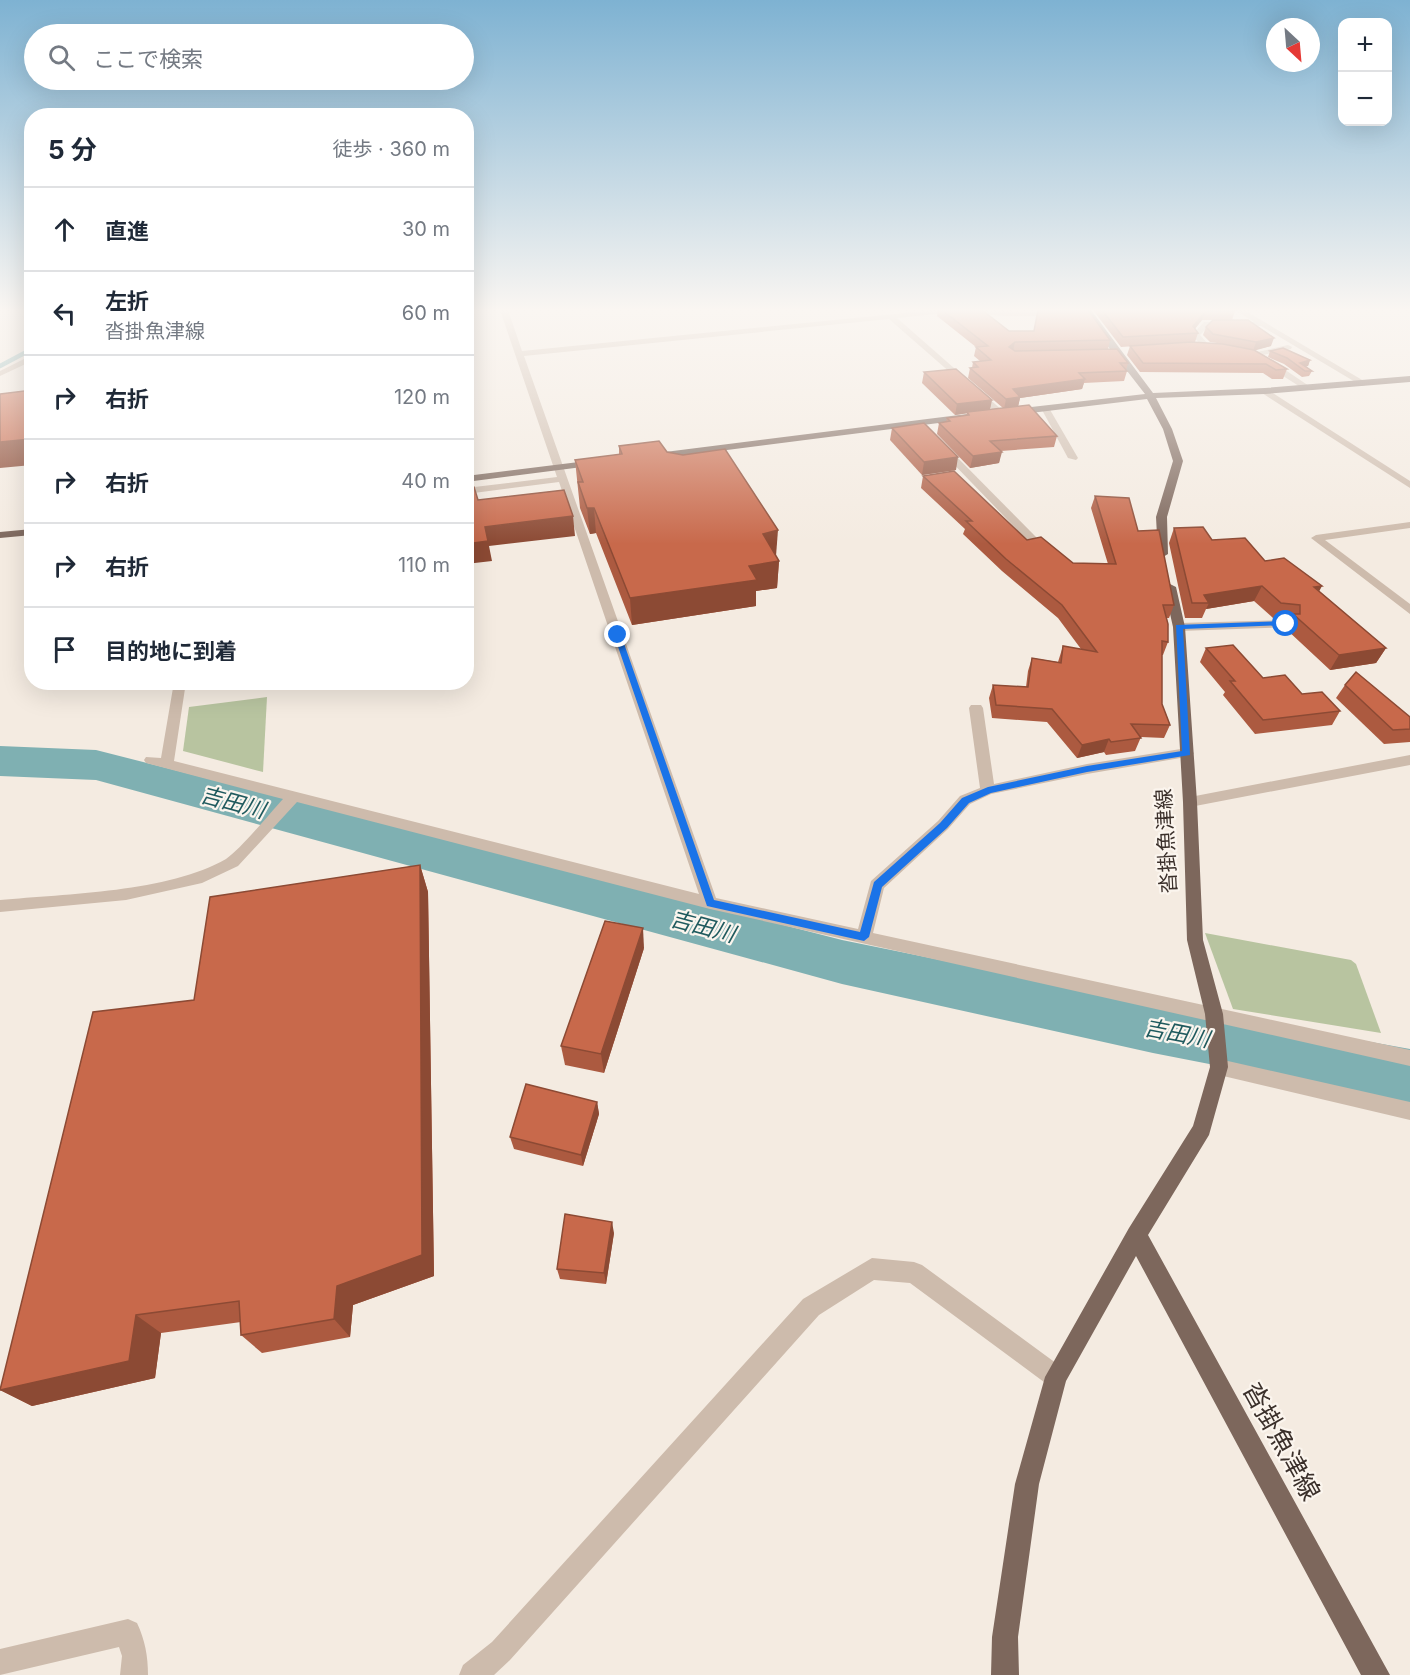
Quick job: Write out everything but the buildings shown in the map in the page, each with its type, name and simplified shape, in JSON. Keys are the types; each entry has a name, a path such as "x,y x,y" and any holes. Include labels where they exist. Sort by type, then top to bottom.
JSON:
{"main road":[{"name":"沓掛魚津線","path":"1005,1675 1005,1637 1027,1484 1056,1377 1136,1235 1202,1129 1219,1063 1215,1019 1196,940 1179,627 1160,537 1161,515 1179,463 1173,442 1144,388"},
{"path":"990,414 1150,396 1306,388"},
{"path":"649,457 978,416"},
{"path":"474,478 560,473 603,462"},
{"path":"0,535 24,533"},
{"name":"沓掛魚津線","path":"1136,1235 1376,1675"}],"street":[{"path":"531,388 710,903"},
{"path":"972,388 1000,413"},
{"path":"1265,391 1410,485"},
{"path":"1045,408 1073,458"},
{"path":"919,424 927,432"},
{"path":"935,440 1032,539"},
{"path":"474,489 560,473"},
{"path":"1410,525 1316,538 1410,610"},
{"path":"1179,627 1286,624"},
{"path":"167,764 179,690"},
{"path":"976,708 988,790"},
{"path":"864,937 877,885 943,825 966,800 988,790 1087,769 1187,753"},
{"path":"152,760 710,903 1215,1019 1410,1058"},
{"path":"1190,802 1410,760"},
{"path":"0,906 126,894 196,879 233,862 293,797"},
{"path":"1219,1063 1410,1112"},
{"path":"473,1675 501,1651 811,1307 872,1269 914,1273 1056,1377"},
{"path":"0,1662 128,1632 135,1656 134,1675"}],"green space":[{"path":"267,697 263,772 183,751 189,707"},
{"path":"1205,933 1351,960 1356,964 1381,1033 1233,1009"}],"waterway":[{"name":"吉田川","path":"0,761 96,765 842,962 1153,1028 1410,1076"}],"route":[{"path":"618,635 710,903 864,937 877,885 943,825 966,800 988,790 1087,769 1187,753 1179,627 1286,624"}]}
